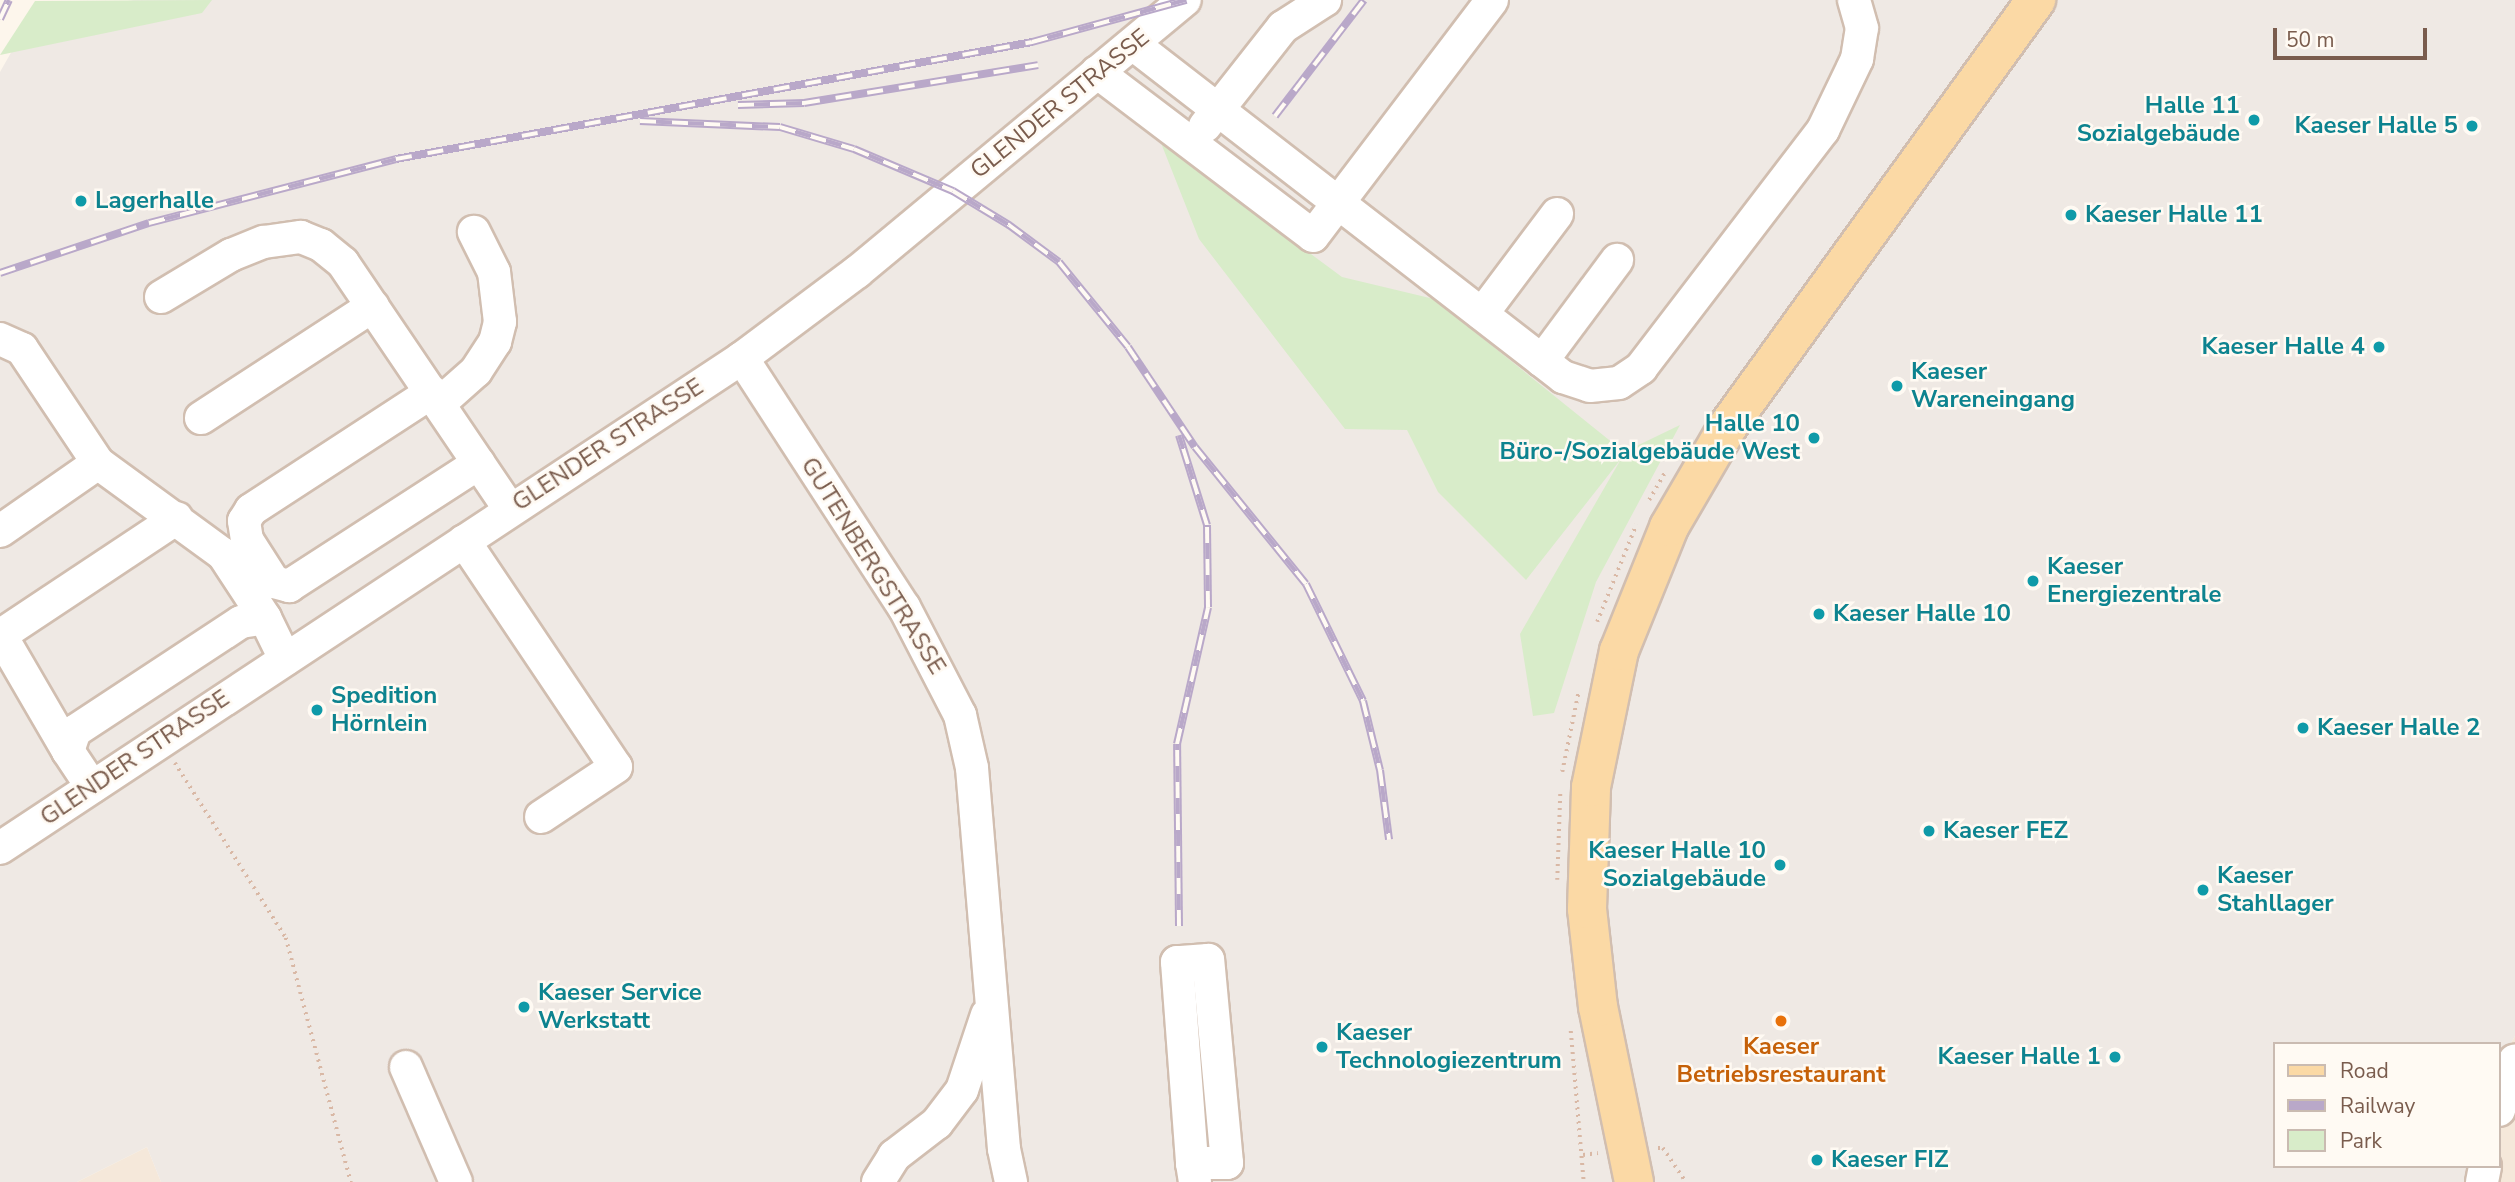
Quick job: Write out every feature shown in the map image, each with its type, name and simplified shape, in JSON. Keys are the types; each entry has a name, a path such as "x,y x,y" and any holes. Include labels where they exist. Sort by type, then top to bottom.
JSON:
{"main road":[{"path":"1633,1182 1598,1007 1586,860 1591,788 1605,706 1638,596 1668,527 1728,426 2036,0"}],"street":[{"name":"GLENDER STRASSE","path":"0,848 742,358 857,272 1185,0"},
{"path":"1191,144 1283,27 1325,0"},
{"path":"1097,72 1312,236 1492,0"},
{"path":"1133,44 1563,377 1590,386 1619,383 1641,368 1837,106 1857,59 1862,28 1854,0"},
{"path":"1482,314 1557,214"},
{"path":"474,232 494,272 500,322 495,342 475,371 251,510 244,521 247,540 274,582 289,586 479,463"},
{"path":"161,297 231,255 264,242 301,237 343,263 510,510"},
{"path":"1542,361 1617,260"},
{"path":"201,418 373,306"},
{"path":"0,339 22,349 98,463 223,554 265,618 285,659"},
{"name":"GUTENBERGSTRASSE","path":"742,358 904,607 960,715 972,768 1004,1149 1011,1182"},
{"path":"0,531 98,463"},
{"path":"92,787 0,635 177,518"},
{"path":"464,541 616,767 541,817"},
{"path":"68,751 75,731 240,622 265,618"},
{"path":"1208,960 1227,1163 1194,1173 1177,961 1208,960"},
{"name":"GUTENBERGSTRASSE","path":"878,1182 894,1156 937,1123 962,1090 992,997"},
{"path":"2501,1104 2515,1060"},
{"path":"406,1067 456,1182"}],"path":[{"path":"1644,510 1669,464"},
{"path":"1594,635 1638,522"},
{"path":"1561,778 1580,686"},
{"path":"161,741 286,938 351,1182"},
{"path":"1557,883 1560,790"},
{"path":"1570,1019 1584,1182"}],"shaded area":[{"path":"135,0 2515,0 2515,1036 2501,1060 2501,1042 2274,1042 2274,1168 2473,1168 2470,1182 161,1182 147,1147 77,1182 0,1182 0,72 33,14"},
{"path":"2515,1036 2515,1182 2470,1182 2495,1168 2501,1168 2501,1060"},
{"path":"147,1147 161,1182 77,1182"}],"green space":[{"path":"212,0 202,13 0,55 35,1"},
{"path":"1161,143 1342,277 1434,299 1624,452 1680,425 1596,582 1554,713 1533,716 1520,634 1621,459 1526,580 1438,492 1407,430 1345,429 1199,239"}],"railway":[{"path":"0,19 9,0"},
{"path":"0,273 149,223 396,159 1032,42 1186,0"},
{"path":"1275,116 1364,0"},
{"path":"738,105 804,103 1038,65"},
{"path":"640,121 780,127 854,149 953,191 1009,225 1059,262 1128,347 1195,447 1306,584 1363,701 1380,770 1389,839"},
{"path":"1179,435 1207,525 1208,607 1177,744 1179,926"}],"place":[{"name":"Halle 11 Sozialgebäude","path":"2254,120"},
{"name":"Kaeser Halle 5","path":"2472,126"},
{"name":"Lagerhalle","path":"81,201"},
{"name":"Kaeser Halle 11","path":"2071,215"},
{"name":"Kaeser Halle 4","path":"2379,347"},
{"name":"Kaeser Wareneingang","path":"1897,386"},
{"name":"Halle 10 Büro-/Sozialgebäude West","path":"1814,438"},
{"name":"Kaeser Energiezentrale","path":"2033,581"},
{"name":"Kaeser Halle 10","path":"1819,614"},
{"name":"Spedition Hörnlein","path":"317,710"},
{"name":"Kaeser Halle 2","path":"2303,728"},
{"name":"Kaeser FEZ","path":"1929,831"},
{"name":"Kaeser Halle 10 Sozialgebäude","path":"1780,865"},
{"name":"Kaeser Stahllager","path":"2203,890"},
{"name":"Kaeser Service Werkstatt","path":"524,1007"},
{"name":"Kaeser Betriebsrestaurant","path":"1781,1021"},
{"name":"Kaeser Technologiezentrum","path":"1322,1047"},
{"name":"Kaeser Halle 1","path":"2115,1057"},
{"name":"Kaeser FIZ","path":"1817,1160"}]}
